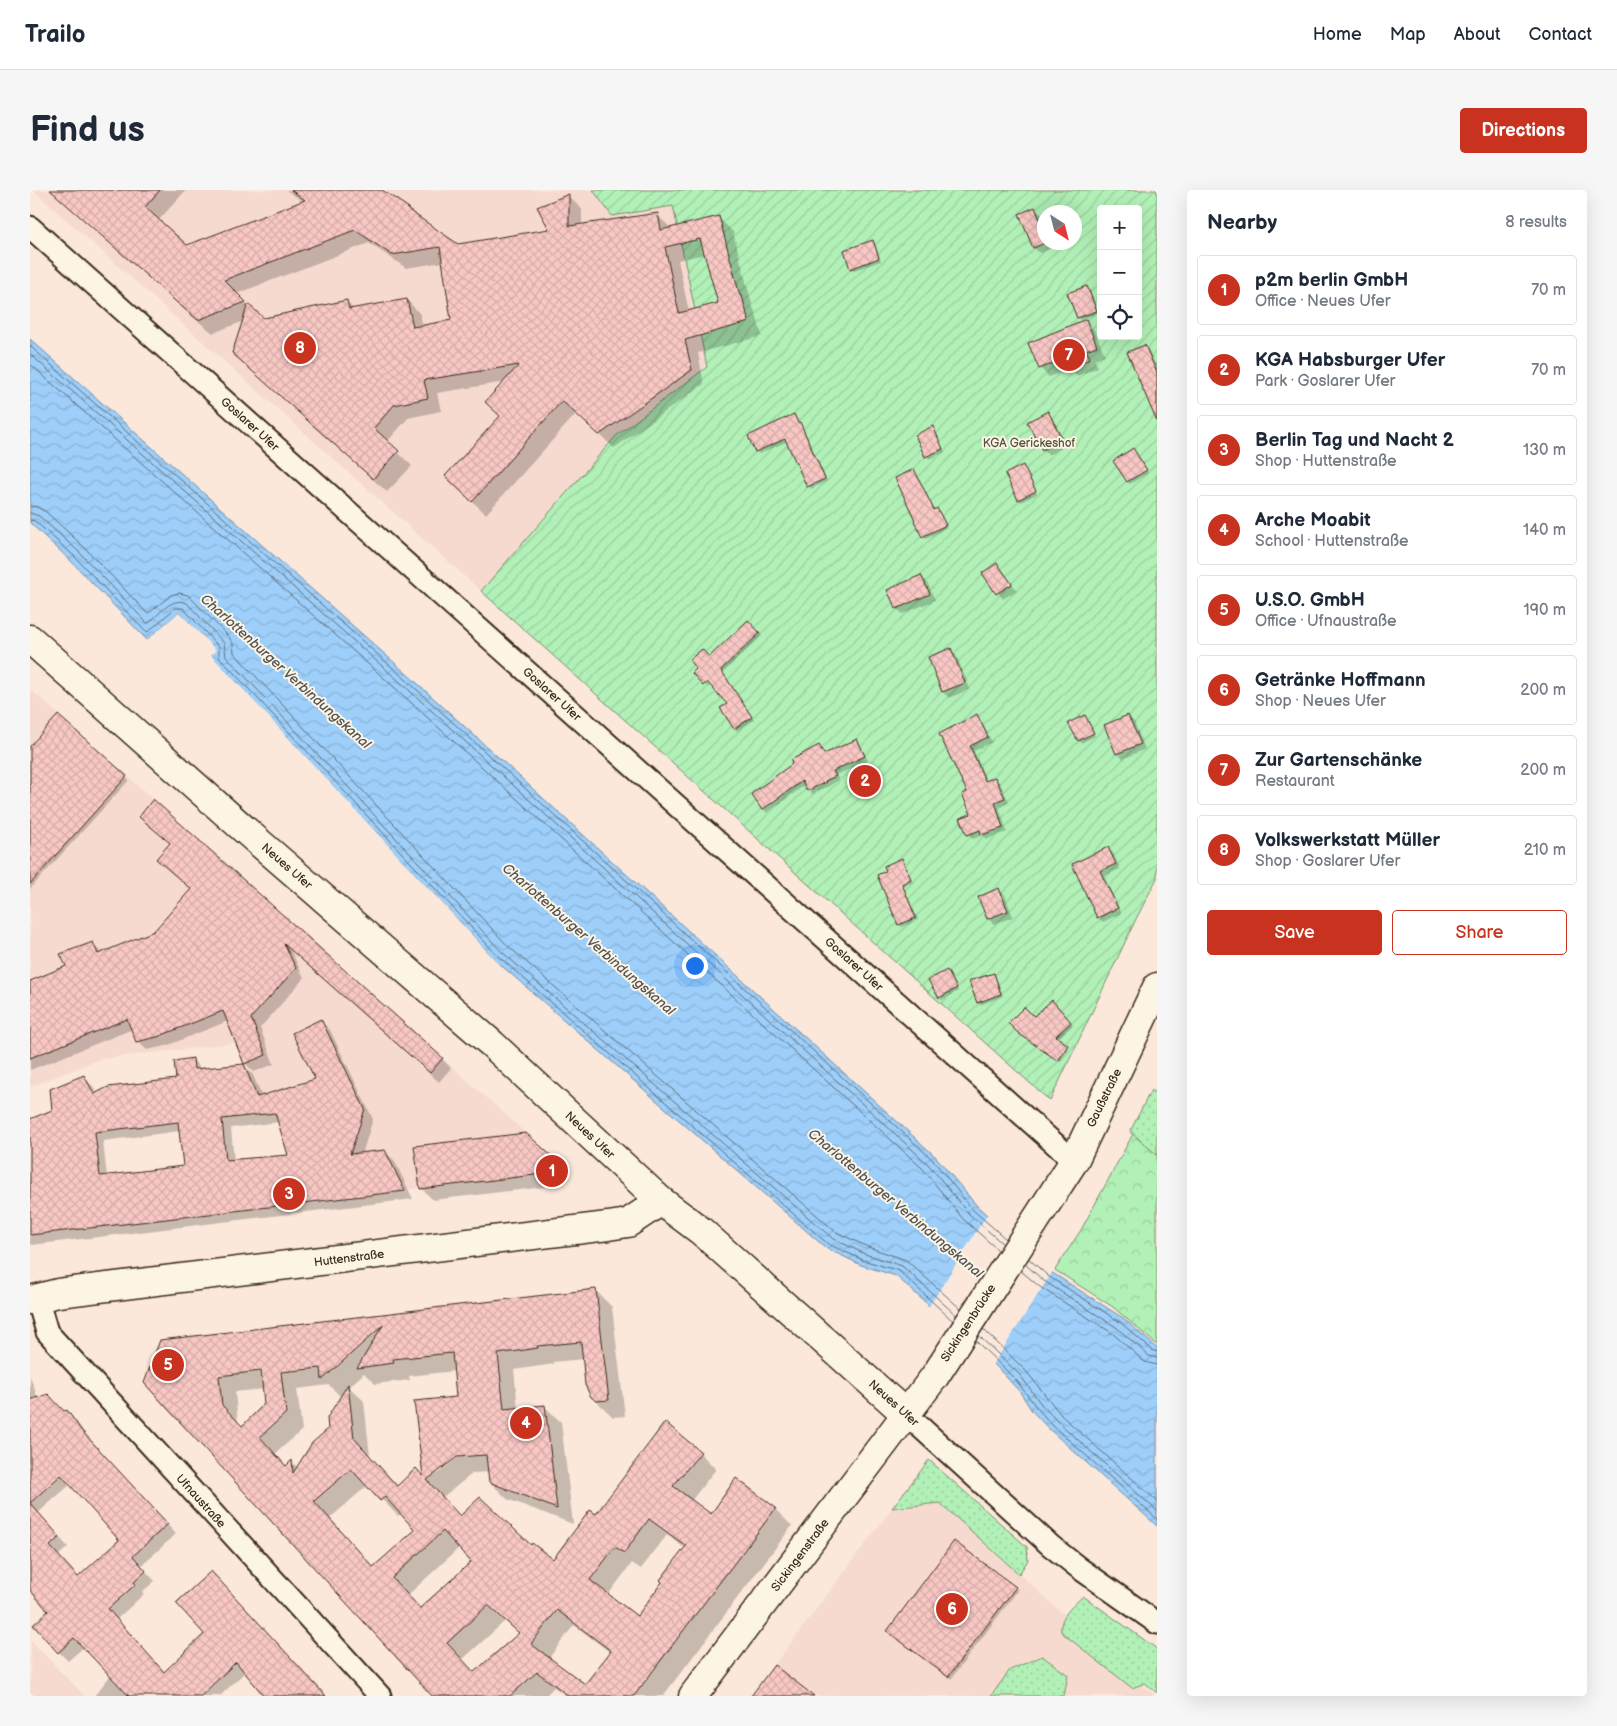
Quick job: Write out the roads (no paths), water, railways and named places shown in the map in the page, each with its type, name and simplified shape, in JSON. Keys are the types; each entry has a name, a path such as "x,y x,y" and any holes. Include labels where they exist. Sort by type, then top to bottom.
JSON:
{"street":[{"name":"Goslarer Ufer","path":"30,227 1074,1161"},
{"name":"Neues Ufer","path":"30,639 254,838 492,1044 661,1200 701,1231 1051,1546 1078,1568 1157,1623"},
{"name":"Gaußstraße","path":"1044,1206 1074,1161 1157,986"},
{"name":"Huttenstraße","path":"34,1298 628,1223 661,1200"},
{"name":"Sickingenbrücke","path":"906,1414 935,1376 1044,1206"},
{"name":"Ufnaustraße","path":"34,1298 47,1332 380,1696"},
{"name":"Sickingenstraße","path":"693,1696 906,1414"}],"water":[{"name":"Charlottenburger Verbindungskanal","path":"30,339 406,673 936,1157 977,1206 1051,1272 1123,1318 1157,1348 1157,1526 1049,1429 1032,1411 1020,1392 994,1364 896,1276 861,1265 826,1248 495,960 210,655 215,650 179,612 147,640 70,560 30,523"}],"place":[{"name":"Volkswerkstatt Müller","path":"300,348"},
{"name":"Zur Gartenschänke","path":"1069,355"},
{"name":"KGA Habsburger Ufer","path":"865,781"},
{"name":"p2m berlin GmbH","path":"552,1171"},
{"name":"Berlin Tag und Nacht 2","path":"289,1194"},
{"name":"U.S.O. GmbH","path":"168,1365"},
{"name":"Arche Moabit","path":"526,1423"},
{"name":"Getränke Hoffmann","path":"952,1609"}],"park label":[{"name":"KGA Gerickeshof","path":"1029,443"}]}
